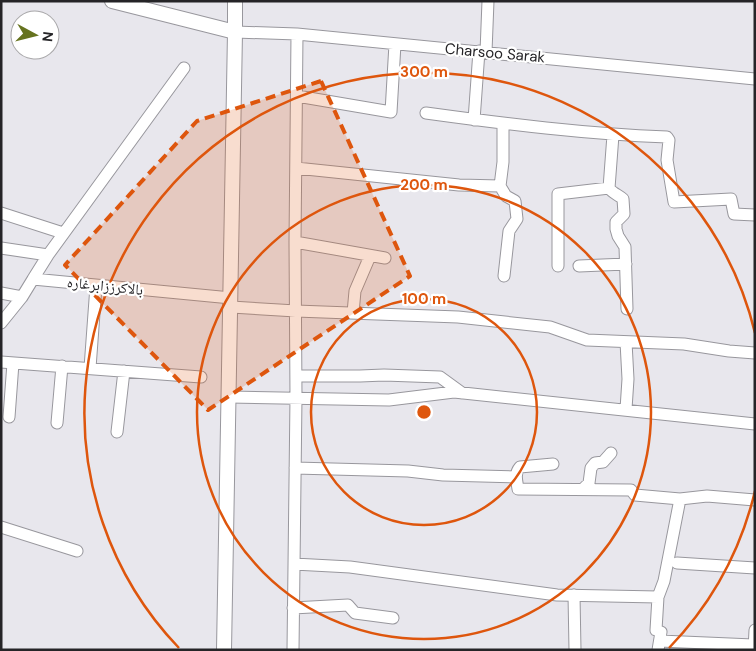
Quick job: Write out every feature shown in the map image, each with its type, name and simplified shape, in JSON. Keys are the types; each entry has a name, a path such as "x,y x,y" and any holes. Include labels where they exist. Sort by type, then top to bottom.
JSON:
{"main road":[{"path":"112,1 235,32"},
{"path":"224,650 235,1"}],"street":[{"path":"474,120 488,1"},
{"name":"Charsoo Sarak","path":"235,32 297,34 755,79"},
{"path":"293,650 296,468 295,242 297,34"},
{"path":"297,96 391,112 395,44"},
{"path":"1,323 22,297 48,255 184,68"},
{"path":"426,113 613,135 668,138 667,160 674,202 731,199 734,214 755,215"},
{"path":"502,123 500,186 506,196 515,201 517,219 509,231 504,276"},
{"path":"613,135 609,188 611,192 618,194 623,199 624,214 616,222 616,229 618,236 625,246 627,309"},
{"path":"296,168 459,185 500,186"},
{"path":"558,266 558,194 609,188"},
{"path":"1,213 64,233"},
{"path":"295,242 385,258"},
{"path":"1,248 48,255"},
{"path":"353,312 355,291 370,256"},
{"path":"578,266 626,264"},
{"name":"بالاکرززابرغاره","path":"33,279 296,311 458,317 502,321 550,327 587,340 684,344 755,353"},
{"path":"90,368 96,286"},
{"path":"1,293 22,297"},
{"path":"626,342 628,379 626,409"},
{"path":"9,416 7,363 201,377"},
{"path":"57,424 62,366"},
{"path":"117,432 124,371"},
{"path":"296,376 384,375 440,378 462,393"},
{"path":"229,397 389,400 454,392 755,424"},
{"path":"583,488 589,483 591,468 595,463 603,462 611,453"},
{"path":"553,464 520,467 516,471 518,489 583,488 631,490 634,495 680,500 707,496 755,500"},
{"path":"296,468 408,471 443,475 516,477"},
{"path":"680,500 664,581 658,597 656,630 661,632 659,646 754,647 755,630"},
{"path":"1,528 77,551"},
{"path":"677,563 755,568"},
{"path":"294,564 350,567 557,595 658,597"},
{"path":"574,594 575,650"},
{"path":"293,608 348,605 355,613 393,618"}],"highlighted area":[{"path":"321,81 410,276 208,410 65,265 197,121"}]}
